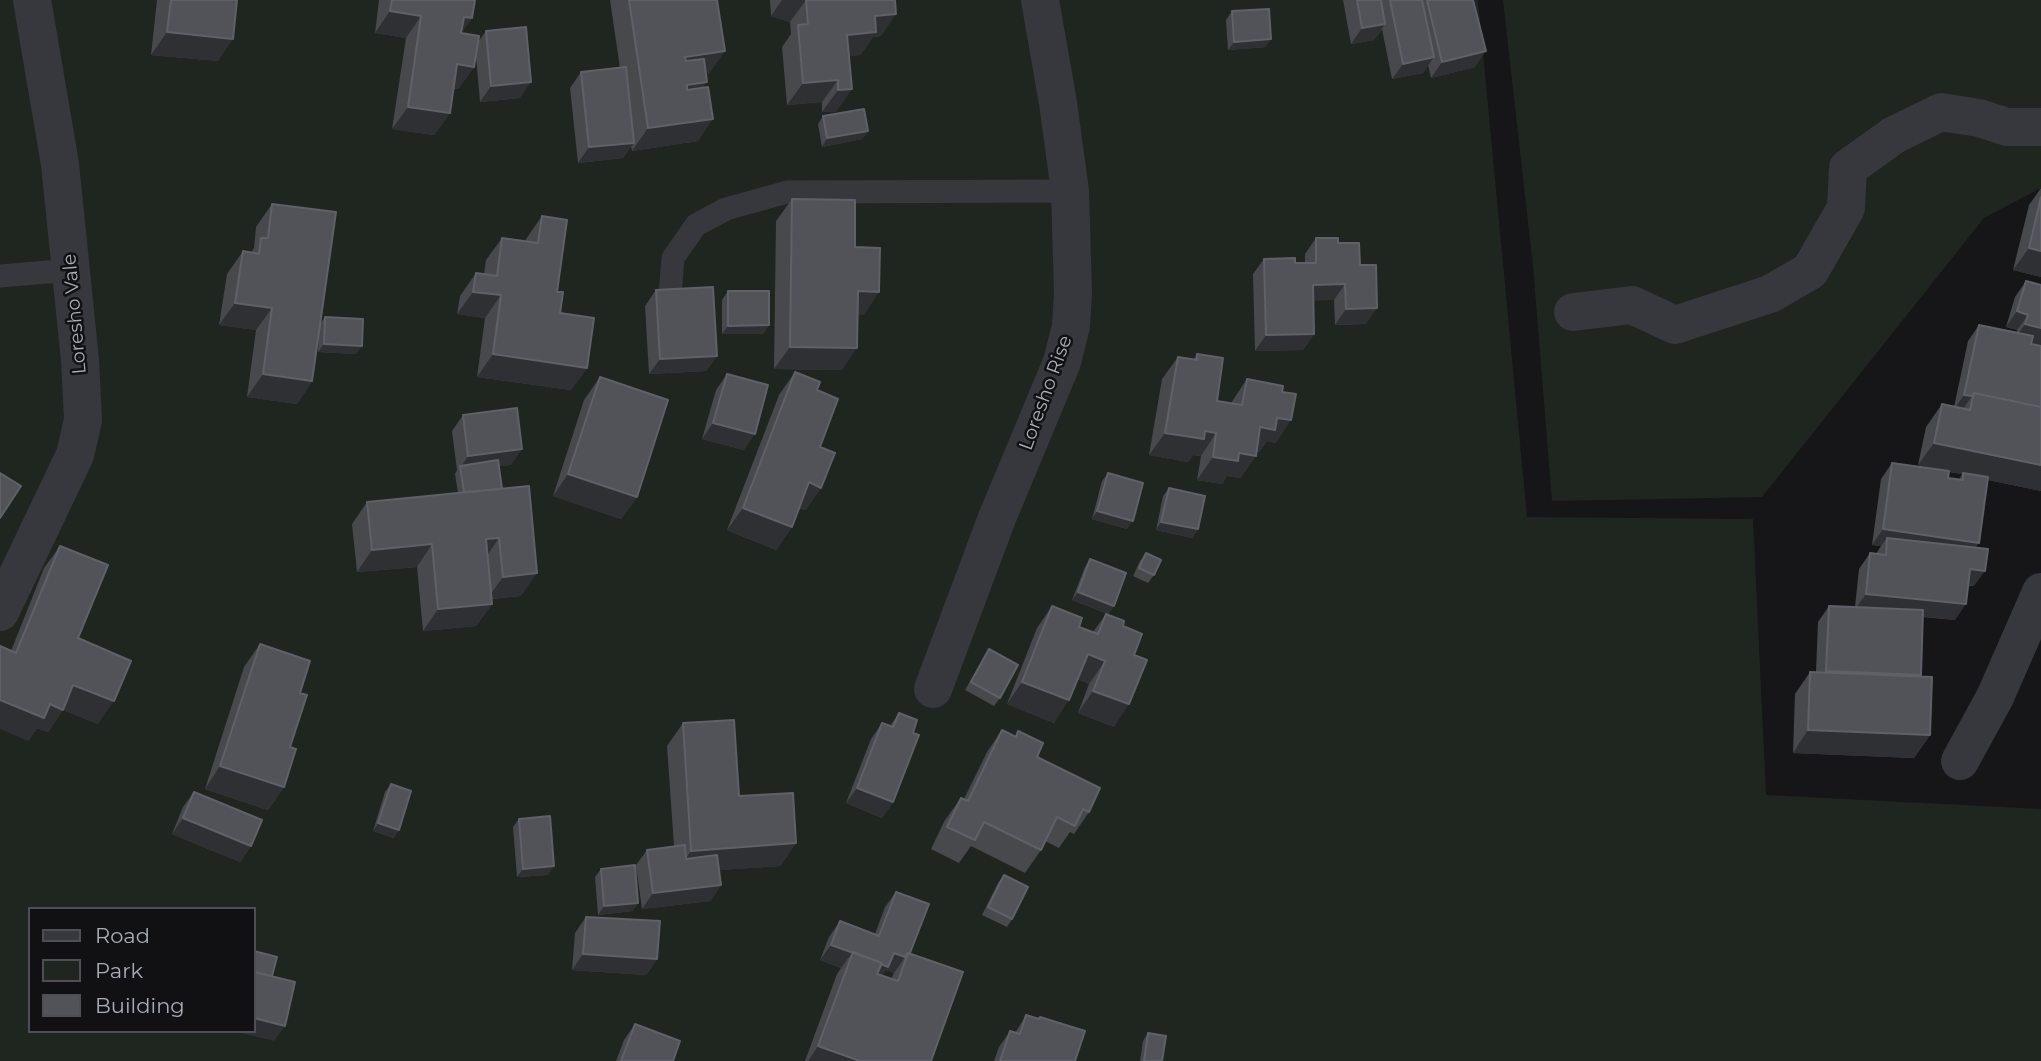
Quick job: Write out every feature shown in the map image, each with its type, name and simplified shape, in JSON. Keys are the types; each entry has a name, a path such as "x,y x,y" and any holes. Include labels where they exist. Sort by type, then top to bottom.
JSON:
{"street":[{"name":"Loresho Vale","path":"0,612 75,456 83,419 80,360 60,164 32,0"},
{"name":"Loresho Rise","path":"933,689 998,518 1062,362 1071,327 1073,293 1070,191 1040,0"},
{"path":"1573,312 1632,305 1675,325 1770,294 1810,271 1846,208 1848,168 1894,135 1941,113 1979,118 2007,127 2041,127"},
{"path":"1960,761 1995,697 2041,592"}],"lane":[{"path":"670,295 673,258 696,225 726,209 787,192 1070,191"},
{"path":"0,276 71,270"}],"green space":[{"path":"0,0 1478,0 1527,517 1753,519 1766,795 2041,809 2041,1061 0,1061"},
{"path":"1503,0 2041,0 2041,188 1984,218 1762,497 1552,501 1533,266"}],"building":[{"path":"171,0 237,0 233,39 167,32"},
{"path":"392,0 475,0 472,18 464,17 461,33 479,36 474,67 457,64 450,113 408,107 421,16 390,11"},
{"path":"629,0 717,0 725,51 685,57 686,61 704,59 707,82 687,85 687,90 708,87 713,119 648,128"},
{"path":"806,0 895,0 896,14 875,16 876,32 847,35 852,89 838,90 838,80 803,83 798,25 808,24"},
{"path":"1357,0 1381,0 1385,24 1362,28"},
{"path":"1390,0 1422,0 1434,57 1403,64"},
{"path":"1427,0 1473,0 1486,51 1442,62"},
{"path":"1269,9 1271,39 1234,42 1232,11"},
{"path":"526,27 531,82 491,86 486,31"},
{"path":"626,67 634,143 589,147 581,72"},
{"path":"864,109 868,131 827,138 823,116"},
{"path":"2041,197 2041,251 2029,248"},
{"path":"792,199 855,200 855,247 880,248 879,292 858,291 857,348 790,347"},
{"path":"272,204 336,212 312,381 263,374 272,308 235,303 243,251 259,254 261,238 268,238"},
{"path":"542,216 567,220 557,292 563,292 560,313 594,318 587,368 493,354 501,295 473,292 476,273 497,276 502,238 538,243"},
{"path":"1316,238 1338,238 1338,243 1359,243 1360,265 1376,265 1377,308 1346,309 1345,284 1313,285 1314,334 1266,335 1264,259 1295,258 1295,263 1316,263"},
{"path":"2026,281 2041,285 2041,328 2025,324 2028,315 2017,311"},
{"path":"713,287 717,356 660,359 656,290"},
{"path":"728,291 769,291 769,325 728,326"},
{"path":"325,317 363,319 362,346 324,344"},
{"path":"1979,325 2033,336 2031,344 2041,346 2041,407 1974,393 1972,396 1964,395"},
{"path":"1197,354 1223,358 1217,401 1242,405 1247,379 1283,386 1282,392 1296,394 1291,420 1277,418 1275,430 1260,427 1256,456 1239,453 1238,461 1213,457 1216,433 1205,431 1204,439 1165,433 1178,357 1197,360"},
{"path":"795,372 820,382 817,390 838,399 820,447 835,453 821,488 809,482 792,527 743,508"},
{"path":"727,374 768,385 755,434 713,423"},
{"path":"600,377 668,400 637,497 568,474"},
{"path":"1974,393 2041,407 2041,465 1934,443 1942,404 1970,410"},
{"path":"517,408 522,449 468,456 463,415"},
{"path":"498,460 502,489 464,492 460,466"},
{"path":"1892,463 1949,471 1948,478 1963,480 1963,473 1988,477 1979,543 1883,529"},
{"path":"0,473 21,486 0,518"},
{"path":"1108,473 1143,483 1133,521 1097,511"},
{"path":"529,486 537,573 503,577 499,538 486,539 492,604 438,609 432,544 372,550 367,502"},
{"path":"1169,488 1205,496 1198,529 1161,522"},
{"path":"1887,538 1988,549 1985,571 1970,569 1966,604 1866,594 1870,553 1886,555"},
{"path":"60,546 108,565 78,638 131,661 114,701 73,685 63,710 50,704 44,718 0,700 0,646 16,653"},
{"path":"1146,553 1161,560 1154,575 1139,568"},
{"path":"1090,559 1126,573 1114,606 1078,592"},
{"path":"1052,606 1082,618 1079,627 1098,634 1106,614 1124,621 1123,626 1142,634 1134,655 1147,660 1129,704 1093,691 1105,661 1088,654 1069,700 1022,682"},
{"path":"1829,606 1923,610 1921,675 1826,671"},
{"path":"260,644 310,661 300,693 307,695 290,747 296,749 284,787 220,766"},
{"path":"989,649 1018,665 1000,698 971,682"},
{"path":"1810,672 1932,677 1930,735 1808,730"},
{"path":"899,713 917,720 913,733 919,735 893,802 857,788 882,723 893,727"},
{"path":"734,720 739,796 793,793 796,843 691,851 683,723"},
{"path":"1002,730 1016,737 1018,731 1043,743 1037,757 1100,788 1089,812 1083,809 1075,826 1057,817 1041,850 984,822 975,840 947,827 961,798 968,801"},
{"path":"391,784 411,791 399,830 378,823"},
{"path":"194,792 262,820 251,846 183,818"},
{"path":"550,816 554,866 523,869 519,819"},
{"path":"685,845 686,859 717,855 721,885 653,893 647,850"},
{"path":"635,865 638,903 604,906 601,869"},
{"path":"1004,875 1028,887 1012,919 988,907"},
{"path":"896,892 929,904 910,953 905,957 894,953 888,967 831,945 840,921 879,936"},
{"path":"586,917 660,921 657,959 583,954"},
{"path":"256,952 277,957 272,976 256,972"},
{"path":"853,952 882,963 877,974 898,981 908,953 963,972 931,1061 860,1061 818,1046"},
{"path":"256,972 295,982 285,1026 256,1019"},
{"path":"1026,1015 1085,1031 1075,1061 1000,1061 1010,1031 1020,1034"},
{"path":"635,1024 680,1041 673,1061 621,1061"},
{"path":"1148,1033 1166,1036 1162,1061 1144,1061"}]}
